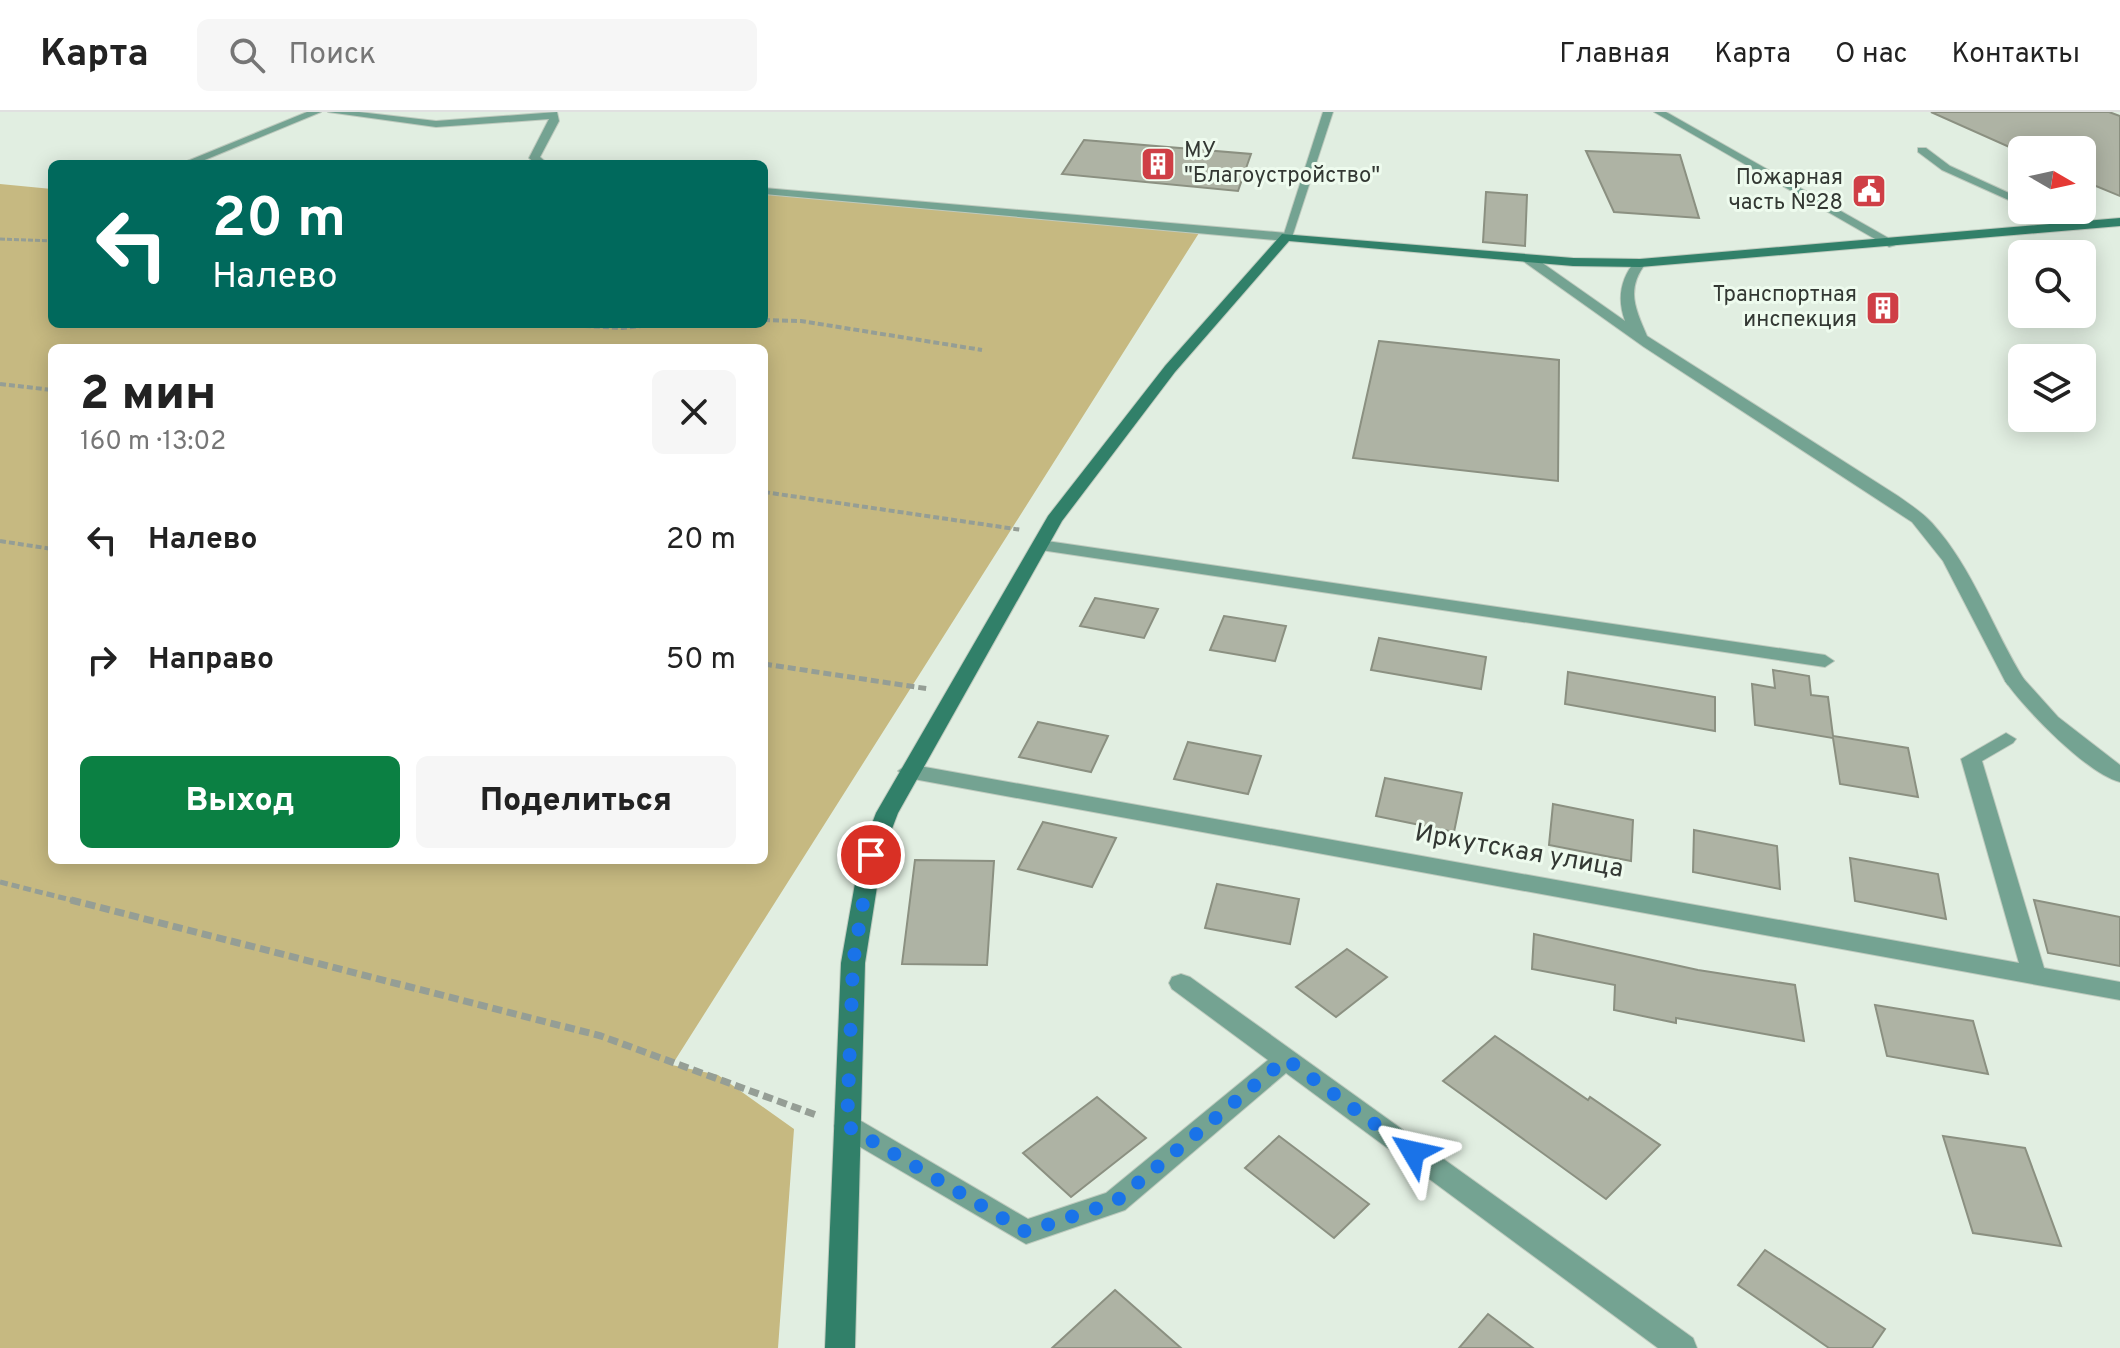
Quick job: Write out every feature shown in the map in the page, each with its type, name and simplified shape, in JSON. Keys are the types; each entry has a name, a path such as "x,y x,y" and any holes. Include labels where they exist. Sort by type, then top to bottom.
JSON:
{"street":[{"path":"195,160 316,112"},
{"path":"333,112 436,124 552,114 554,121 534,158 537,160"},
{"path":"840,1348 853,963 871,855 908,771 1043,539 1170,369 1286,237 1328,112"},
{"path":"1659,112 1893,244"},
{"path":"1922,150 1946,168 2008,197"},
{"path":"768,191 1527,258 1640,263 1893,244 2120,222"},
{"path":"2068,224 2073,226"},
{"path":"1527,258 1649,344 1892,499 1924,525 1941,546 1994,648 2015,681 2048,721 2120,775"},
{"path":"1640,263 1629,273 1627,282 1631,320 1649,344"},
{"path":"1043,539 1825,661"},
{"path":"2006,739 1971,759 2034,975"},
{"name":"Иркутская улица","path":"908,771 2120,991"},
{"path":"1181,983 1668,1344"},
{"path":"847,1126 1026,1232 1115,1202 1286,1059"}],"path":[{"path":"0,239 48,241"},
{"path":"768,320 801,321 982,350"},
{"path":"0,384 48,390"},
{"path":"768,493 1043,539"},
{"path":"0,541 48,548"},
{"path":"768,665 954,692"},
{"path":"0,882 601,1036 847,1126"}],"shaded area":[{"path":"0,184 48,189 48,328 768,328 768,194 1199,233 672,1065 718,1075 794,1129 778,1348 0,1348"}],"building":[{"path":"1931,112 2109,112 2120,116 2120,196 2096,186 2096,136 2008,136 2008,146"},
{"name":"МУ \"Благоустройство\"","path":"1084,140 1251,154 1238,191 1062,174"},
{"path":"1586,151 1680,155 1699,218 1614,212"},
{"path":"1486,192 1527,195 1525,246 1483,242"},
{"path":"1379,341 1559,360 1558,481 1353,458"},
{"path":"1095,598 1158,609 1144,638 1080,626"},
{"path":"1224,616 1286,626 1275,661 1210,650"},
{"path":"1379,638 1486,657 1481,689 1371,670"},
{"path":"1773,670 1809,676 1811,695 1828,697 1833,736 1908,748 1918,797 1840,784 1833,738 1755,725 1752,684 1775,688"},
{"path":"1568,672 1715,697 1715,731 1565,704"},
{"path":"1038,722 1108,736 1091,772 1019,757"},
{"path":"1188,742 1261,756 1248,794 1174,779"},
{"path":"1385,778 1462,793 1454,832 1376,816"},
{"path":"1553,804 1633,820 1631,861 1549,845"},
{"path":"1043,822 1116,838 1092,887 1018,869"},
{"path":"1694,830 1777,846 1780,889 1693,872"},
{"path":"1850,858 1938,874 1946,919 1855,901"},
{"path":"915,860 994,861 987,965 902,964"},
{"path":"1217,884 1299,899 1290,944 1205,928"},
{"path":"2034,900 2120,917 2120,966 2048,953"},
{"path":"1534,934 1698,970 1795,985 1804,1041 1676,1018 1676,1023 1614,1010 1615,985 1532,969"},
{"path":"1347,949 1387,977 1336,1017 1296,987"},
{"path":"1875,1005 1973,1021 1988,1074 1887,1056"},
{"path":"1495,1036 1660,1145 1606,1199 1443,1081"},
{"path":"1097,1097 1146,1138 1071,1197 1023,1153"},
{"path":"1279,1136 1369,1204 1334,1238 1245,1168"},
{"path":"1943,1136 2025,1148 2061,1246 1973,1233"},
{"path":"1765,1250 1885,1329 1872,1348 1829,1348 1738,1285"},
{"path":"1115,1290 1181,1348 1052,1348"},
{"path":"1488,1314 1533,1348 1459,1348"}],"place":[{"name":"МУ \"Благоустройство\"","path":"1158,164"},
{"name":"Пожарная часть №28","path":"1869,191"},
{"name":"Транспортная инспекция","path":"1883,308"}],"route":[{"path":"871,855 853,963 847,1126 1026,1232 1115,1202 1286,1059 1413,1152"}]}
